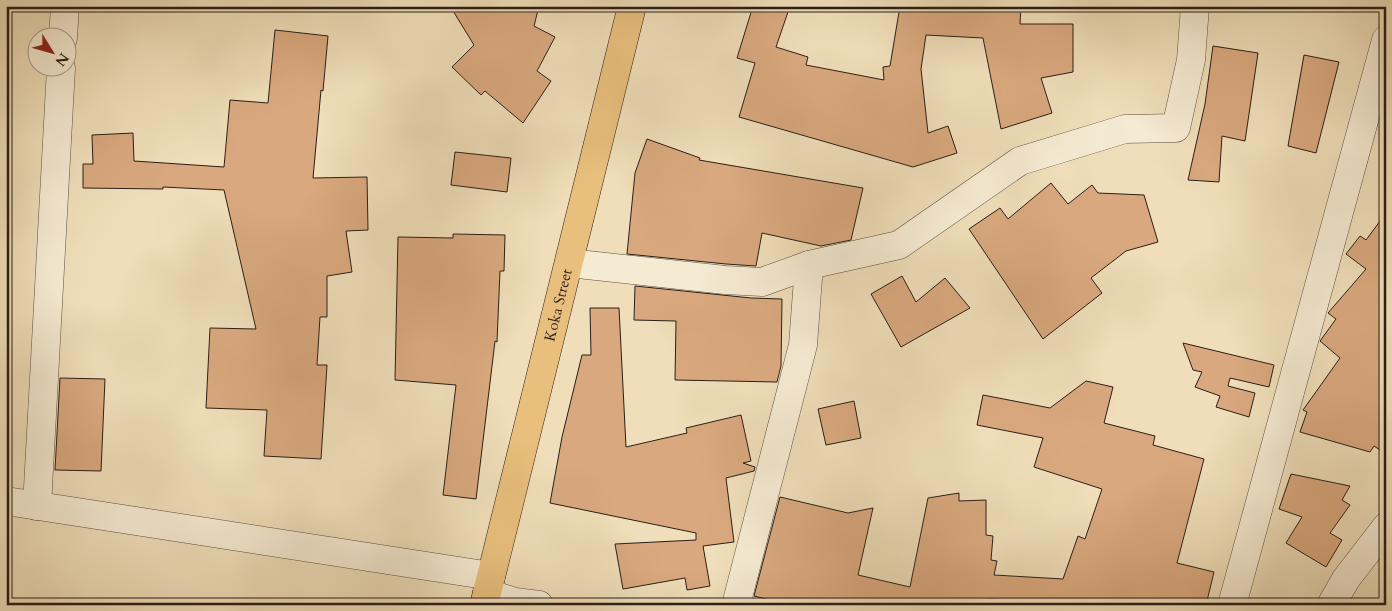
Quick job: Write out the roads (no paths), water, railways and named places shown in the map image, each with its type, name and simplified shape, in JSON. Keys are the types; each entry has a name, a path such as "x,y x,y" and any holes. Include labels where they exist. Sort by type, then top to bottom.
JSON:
{"main road":[{"name":"Koka Street","path":"488,591 632,6"}],"street":[{"path":"64,28 65,6"},
{"path":"568,263 725,280 762,282 809,265 899,244 1020,161 1124,129 1176,128 1191,60 1195,6"},
{"path":"1232,605 1386,40"},
{"path":"37,506 61,78"},
{"path":"736,605 803,345 809,265"},
{"path":"6,501 488,591 514,602 540,605"},
{"path":"1331,605 1346,579 1386,527"}]}
